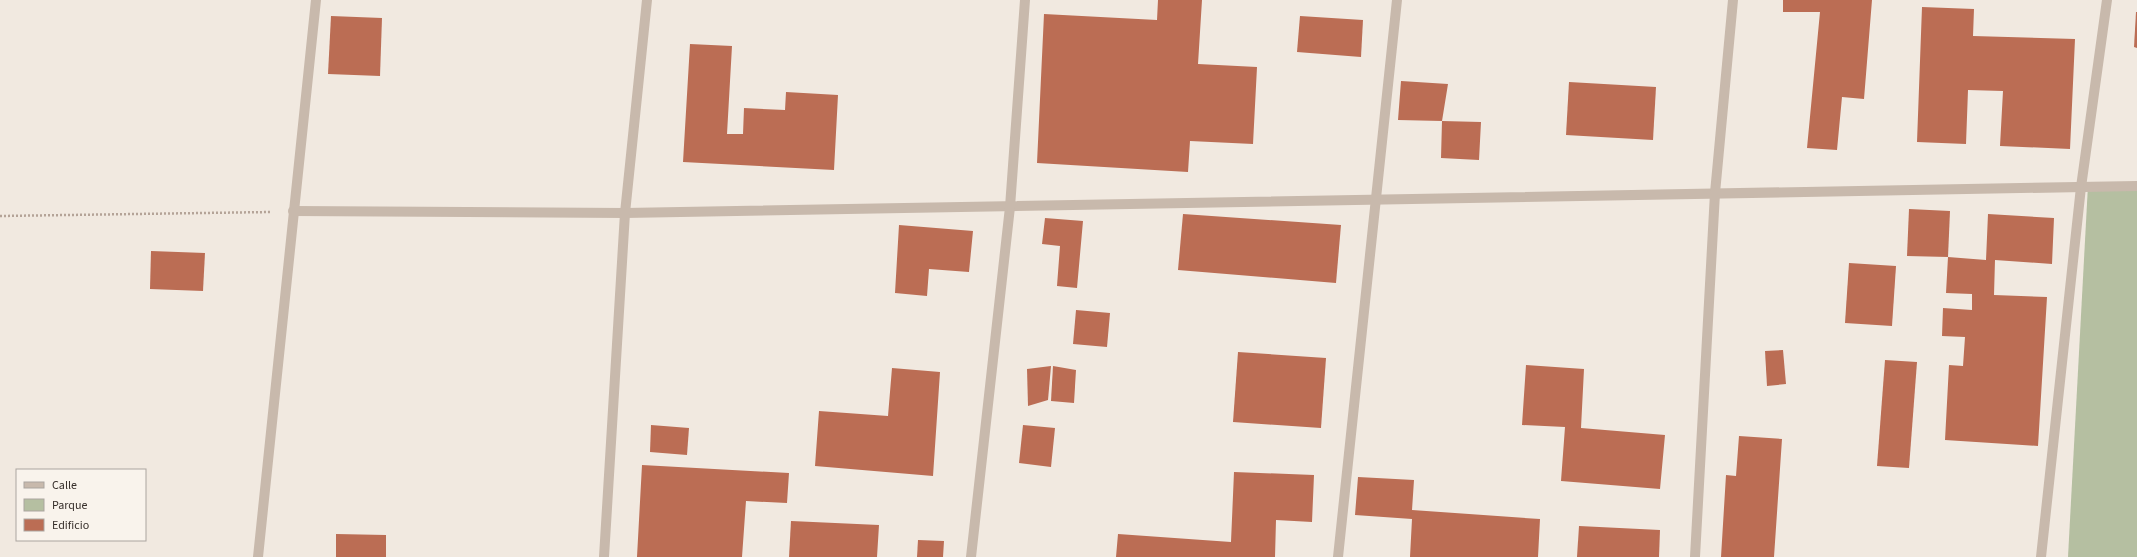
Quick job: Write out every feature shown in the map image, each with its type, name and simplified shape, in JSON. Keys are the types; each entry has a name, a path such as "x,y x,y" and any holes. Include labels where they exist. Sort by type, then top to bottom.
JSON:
{"street":[{"path":"258,557 316,0"},
{"path":"604,557 625,213 647,0"},
{"path":"971,557 1010,207 1025,0"},
{"path":"1338,557 1397,0"},
{"path":"1694,557 1715,193 1733,0"},
{"path":"2041,557 2081,187 2106,0"},
{"path":"293,211 625,213 2137,186"}],"path":[{"path":"0,216 293,211"}],"green space":[{"path":"2088,185 2137,188 2137,557 2068,557"}],"building":[{"path":"1158,0 1202,0 1198,64 1257,67 1253,144 1190,141 1188,172 1037,163 1044,14 1157,20"},
{"path":"1783,0 1872,0 1864,99 1842,97 1837,150 1807,148 1820,12 1783,12"},
{"path":"1922,7 1974,9 1973,36 2075,39 2070,149 2000,146 2003,91 1968,90 1966,144 1917,142"},
{"path":"2137,12 2137,48 2134,47"},
{"path":"331,16 382,18 380,76 328,74"},
{"path":"1300,16 1363,20 1361,57 1297,52"},
{"path":"690,44 732,46 727,134 743,134 744,108 785,110 786,92 838,95 834,170 683,162"},
{"path":"1401,81 1448,84 1442,121 1398,120"},
{"path":"1569,82 1656,87 1653,140 1566,135"},
{"path":"1442,121 1481,122 1479,160 1441,158"},
{"path":"1909,209 1950,211 1948,257 1907,256"},
{"path":"1183,214 1341,225 1336,283 1178,270"},
{"path":"1988,214 2054,218 2052,264 1995,260 1994,295 2047,297 2038,446 1945,440 1949,365 1963,366 1965,337 1942,336 1943,308 1972,310 1972,294 1946,293 1948,257 1986,260"},
{"path":"1045,218 1083,221 1077,288 1057,286 1060,246 1042,244"},
{"path":"899,225 973,231 969,272 929,269 927,296 895,293"},
{"path":"151,251 205,253 203,291 150,289"},
{"path":"1849,263 1896,266 1892,326 1845,323"},
{"path":"1076,310 1110,313 1107,347 1073,344"},
{"path":"1783,350 1786,384 1767,386 1765,351"},
{"path":"1238,352 1326,358 1321,428 1233,422"},
{"path":"1885,360 1917,362 1909,468 1877,466"},
{"path":"1526,365 1584,369 1581,428 1665,435 1660,489 1561,481 1565,427 1522,425"},
{"path":"1051,366 1048,400 1028,406 1027,369"},
{"path":"1053,366 1076,370 1074,403 1051,401"},
{"path":"892,368 940,372 933,476 815,466 819,411 888,416"},
{"path":"651,425 689,428 687,455 650,452"},
{"path":"1023,425 1055,428 1051,467 1019,463"},
{"path":"1739,436 1782,439 1774,557 1721,557 1726,475 1736,476"},
{"path":"642,465 789,473 787,503 746,501 742,557 637,557"},
{"path":"1234,472 1314,475 1312,522 1276,520 1275,557 1116,557 1118,534 1231,542"},
{"path":"1358,477 1414,480 1412,510 1540,519 1538,557 1410,557 1412,519 1355,515"},
{"path":"791,521 879,525 877,557 789,557"},
{"path":"1579,526 1660,530 1659,557 1577,557"},
{"path":"336,534 386,535 386,557 336,557"},
{"path":"918,540 944,541 943,557 917,557"}]}
